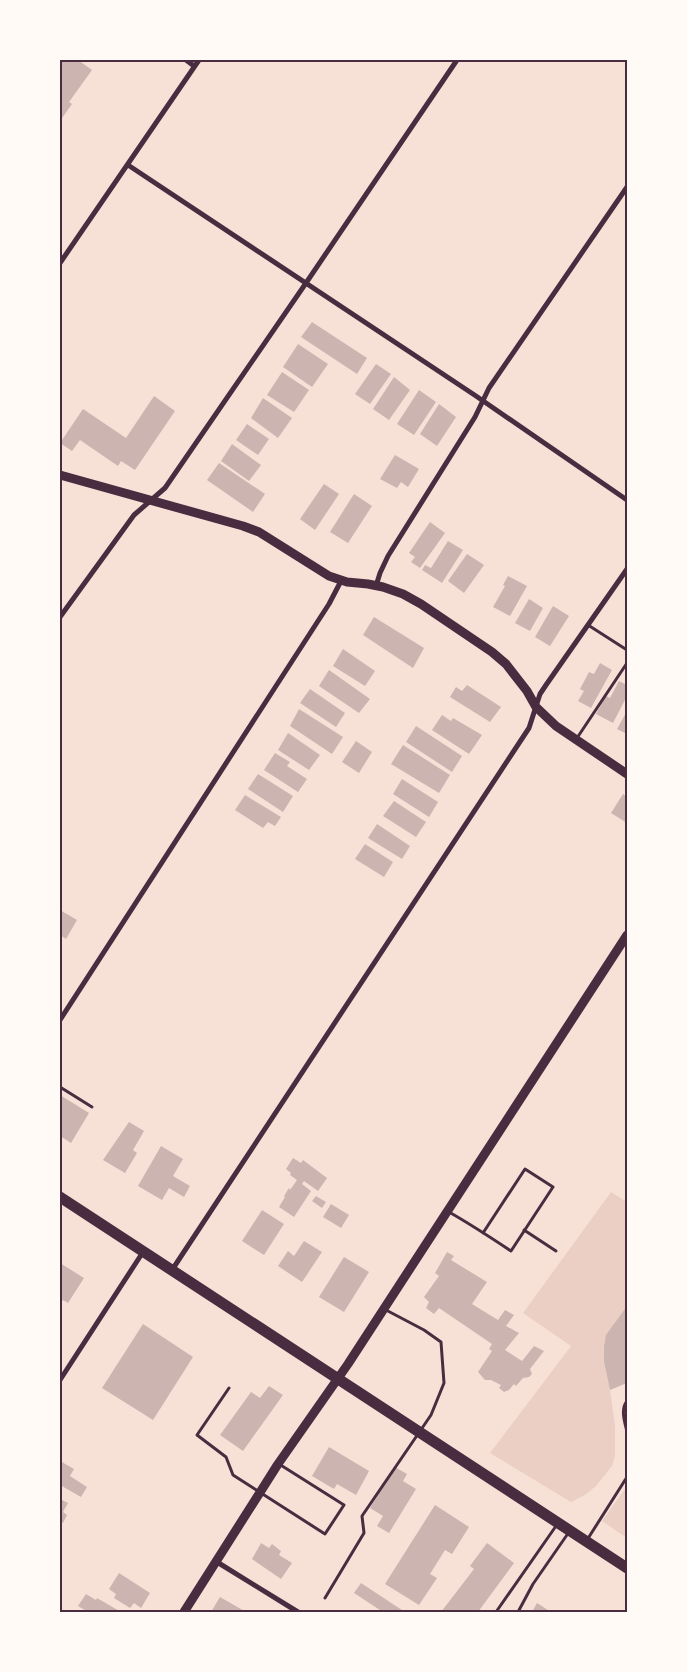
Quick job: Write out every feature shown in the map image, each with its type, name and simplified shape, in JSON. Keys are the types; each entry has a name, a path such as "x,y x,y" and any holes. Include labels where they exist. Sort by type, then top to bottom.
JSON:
{"main road":[{"path":"60,1198 627,1568"}],"street":[{"path":"186,60 194,66"},
{"path":"60,263 199,60"},
{"path":"60,617 134,515 165,488 457,60"},
{"path":"128,166 483,401 627,500"},
{"path":"376,586 388,556 475,417 489,388 627,186"},
{"path":"60,475 251,529 323,574 341,581 394,590 416,601 492,652 506,664 518,678 536,707 556,726 627,774"},
{"path":"172,1270 524,736 546,685 627,569"},
{"path":"60,1020 329,604 341,581"},
{"path":"184,1612 278,1464 448,1211 627,935"},
{"path":"60,1380 143,1252"},
{"path":"217,1562 298,1612"}],"lane":[{"path":"588,625 627,650"},
{"path":"576,740 627,663"},
{"path":"60,1087 92,1107"},
{"path":"448,1211 511,1251 553,1187 525,1169 483,1233"},
{"path":"524,1230 556,1251"},
{"path":"325,1598 364,1533 362,1516 431,1416 444,1383 441,1342 424,1330 383,1309"},
{"path":"229,1388 197,1435 226,1457 233,1474 325,1534 344,1505 278,1464"},
{"path":"627,1401 624,1404 623,1416 627,1432"},
{"path":"586,1541 627,1477"},
{"path":"496,1612 558,1523"},
{"path":"518,1612 533,1584 570,1531"}],"shaded area":[{"path":"611,1192 627,1202 627,1306 607,1335 604,1346 604,1362 615,1425 615,1456 612,1466 596,1486 585,1495 571,1502 490,1453 571,1346 523,1313"},
{"path":"627,1486 627,1538 602,1521"}],"building":[{"path":"60,60 78,60 92,70 69,102 72,104 60,121"},
{"path":"312,322 367,358 357,374 301,337"},
{"path":"298,344 328,364 312,387 283,367"},
{"path":"376,364 391,374 370,404 355,394"},
{"path":"282,372 309,390 294,412 267,395"},
{"path":"394,377 410,390 389,420 373,409"},
{"path":"419,390 436,402 414,435 397,424"},
{"path":"154,396 175,411 135,470 121,461 118,466 80,440 72,451 60,443 83,409 126,438"},
{"path":"263,398 292,418 278,438 251,418"},
{"path":"439,404 456,417 437,446 420,434"},
{"path":"247,424 269,439 258,455 236,440"},
{"path":"232,444 261,465 249,481 221,461"},
{"path":"395,455 419,469 408,487 401,482 397,488 380,479"},
{"path":"219,463 265,494 253,512 207,480"},
{"path":"324,484 339,494 315,530 300,519"},
{"path":"354,494 372,506 348,543 330,532"},
{"path":"430,522 445,533 420,568 411,562 415,557 409,553"},
{"path":"448,541 463,550 442,583 422,570 425,565 431,568"},
{"path":"467,554 484,565 464,593 448,581"},
{"path":"508,576 527,586 510,616 493,607 505,586 503,585"},
{"path":"529,599 543,608 530,631 515,623"},
{"path":"553,606 569,616 550,646 535,637"},
{"path":"374,617 424,648 413,668 363,635"},
{"path":"343,649 375,671 365,686 333,666"},
{"path":"600,663 612,670 591,708 578,701 584,691 580,689 589,672 594,674"},
{"path":"329,670 370,699 359,713 319,686"},
{"path":"619,681 627,685 627,696 613,723 596,714 606,696 610,698"},
{"path":"467,685 501,707 490,722 450,697 456,687 462,691"},
{"path":"310,689 345,713 336,727 300,703"},
{"path":"299,709 343,737 332,754 290,726"},
{"path":"627,711 627,734 617,729"},
{"path":"442,715 451,721 453,718 482,735 469,754 432,730"},
{"path":"416,726 462,756 452,772 406,742"},
{"path":"288,733 320,755 309,770 278,750"},
{"path":"356,741 372,752 359,773 342,762"},
{"path":"403,745 450,775 439,793 391,764"},
{"path":"275,753 290,762 287,766 307,779 298,792 264,770"},
{"path":"258,774 293,796 283,812 248,789"},
{"path":"402,779 438,802 429,817 393,794"},
{"path":"623,794 627,797 627,823 611,813"},
{"path":"245,795 281,817 275,826 268,822 263,828 235,810"},
{"path":"394,801 426,822 416,837 383,816"},
{"path":"377,824 410,846 402,859 368,838"},
{"path":"365,844 393,862 384,877 355,859"},
{"path":"60,910 77,920 66,939 60,935"},
{"path":"60,1095 89,1113 71,1143 60,1136"},
{"path":"129,1122 144,1131 133,1150 137,1153 125,1173 103,1160"},
{"path":"161,1146 183,1159 173,1176 190,1186 184,1197 169,1188 162,1200 138,1186"},
{"path":"293,1158 301,1163 303,1160 327,1178 318,1191 304,1181 302,1184 311,1191 294,1217 279,1207 289,1188 290,1190 297,1180 286,1169"},
{"path":"316,1196 326,1202 322,1208 312,1201"},
{"path":"331,1204 349,1215 341,1228 323,1217"},
{"path":"262,1210 284,1224 264,1255 242,1241"},
{"path":"304,1241 322,1252 302,1282 278,1266 288,1251 294,1256"},
{"path":"447,1252 454,1256 451,1260 487,1282 472,1304 498,1320 505,1310 514,1315 506,1326 519,1333 505,1350 522,1361 534,1346 544,1351 530,1369 532,1374 529,1377 523,1378 516,1386 514,1384 509,1390 504,1392 499,1388 501,1385 491,1380 485,1380 478,1372 492,1351 489,1349 492,1344 439,1308 434,1314 426,1308 429,1302 424,1297 439,1276 435,1273"},
{"path":"344,1257 369,1272 344,1312 319,1297"},
{"path":"60,1263 84,1278 68,1303 63,1300 60,1305"},
{"path":"627,1306 627,1383 610,1390 604,1362 606,1335"},
{"path":"143,1324 193,1357 153,1420 102,1388"},
{"path":"269,1386 283,1395 243,1451 220,1435 251,1392 260,1398"},
{"path":"329,1447 369,1471 356,1495 337,1484 334,1489 312,1476"},
{"path":"60,1461 74,1469 70,1476 87,1487 81,1497 60,1485"},
{"path":"395,1467 407,1474 403,1481 416,1489 389,1533 377,1526 383,1516 370,1508"},
{"path":"60,1499 68,1503 63,1512 67,1515 63,1523 60,1521"},
{"path":"435,1505 469,1527 452,1554 445,1550 430,1574 437,1578 419,1605 385,1584"},
{"path":"261,1543 269,1548 272,1544 281,1551 279,1555 292,1563 281,1579 252,1559"},
{"path":"487,1543 514,1563 478,1612 441,1612 474,1569 470,1566"},
{"path":"119,1573 150,1593 141,1608 134,1603 130,1608 114,1598 116,1594 109,1589"},
{"path":"361,1583 405,1612 383,1612 354,1593"},
{"path":"86,1594 121,1612 88,1612 78,1606"},
{"path":"220,1597 246,1612 211,1612"},
{"path":"537,1603 551,1612 532,1612"}]}
